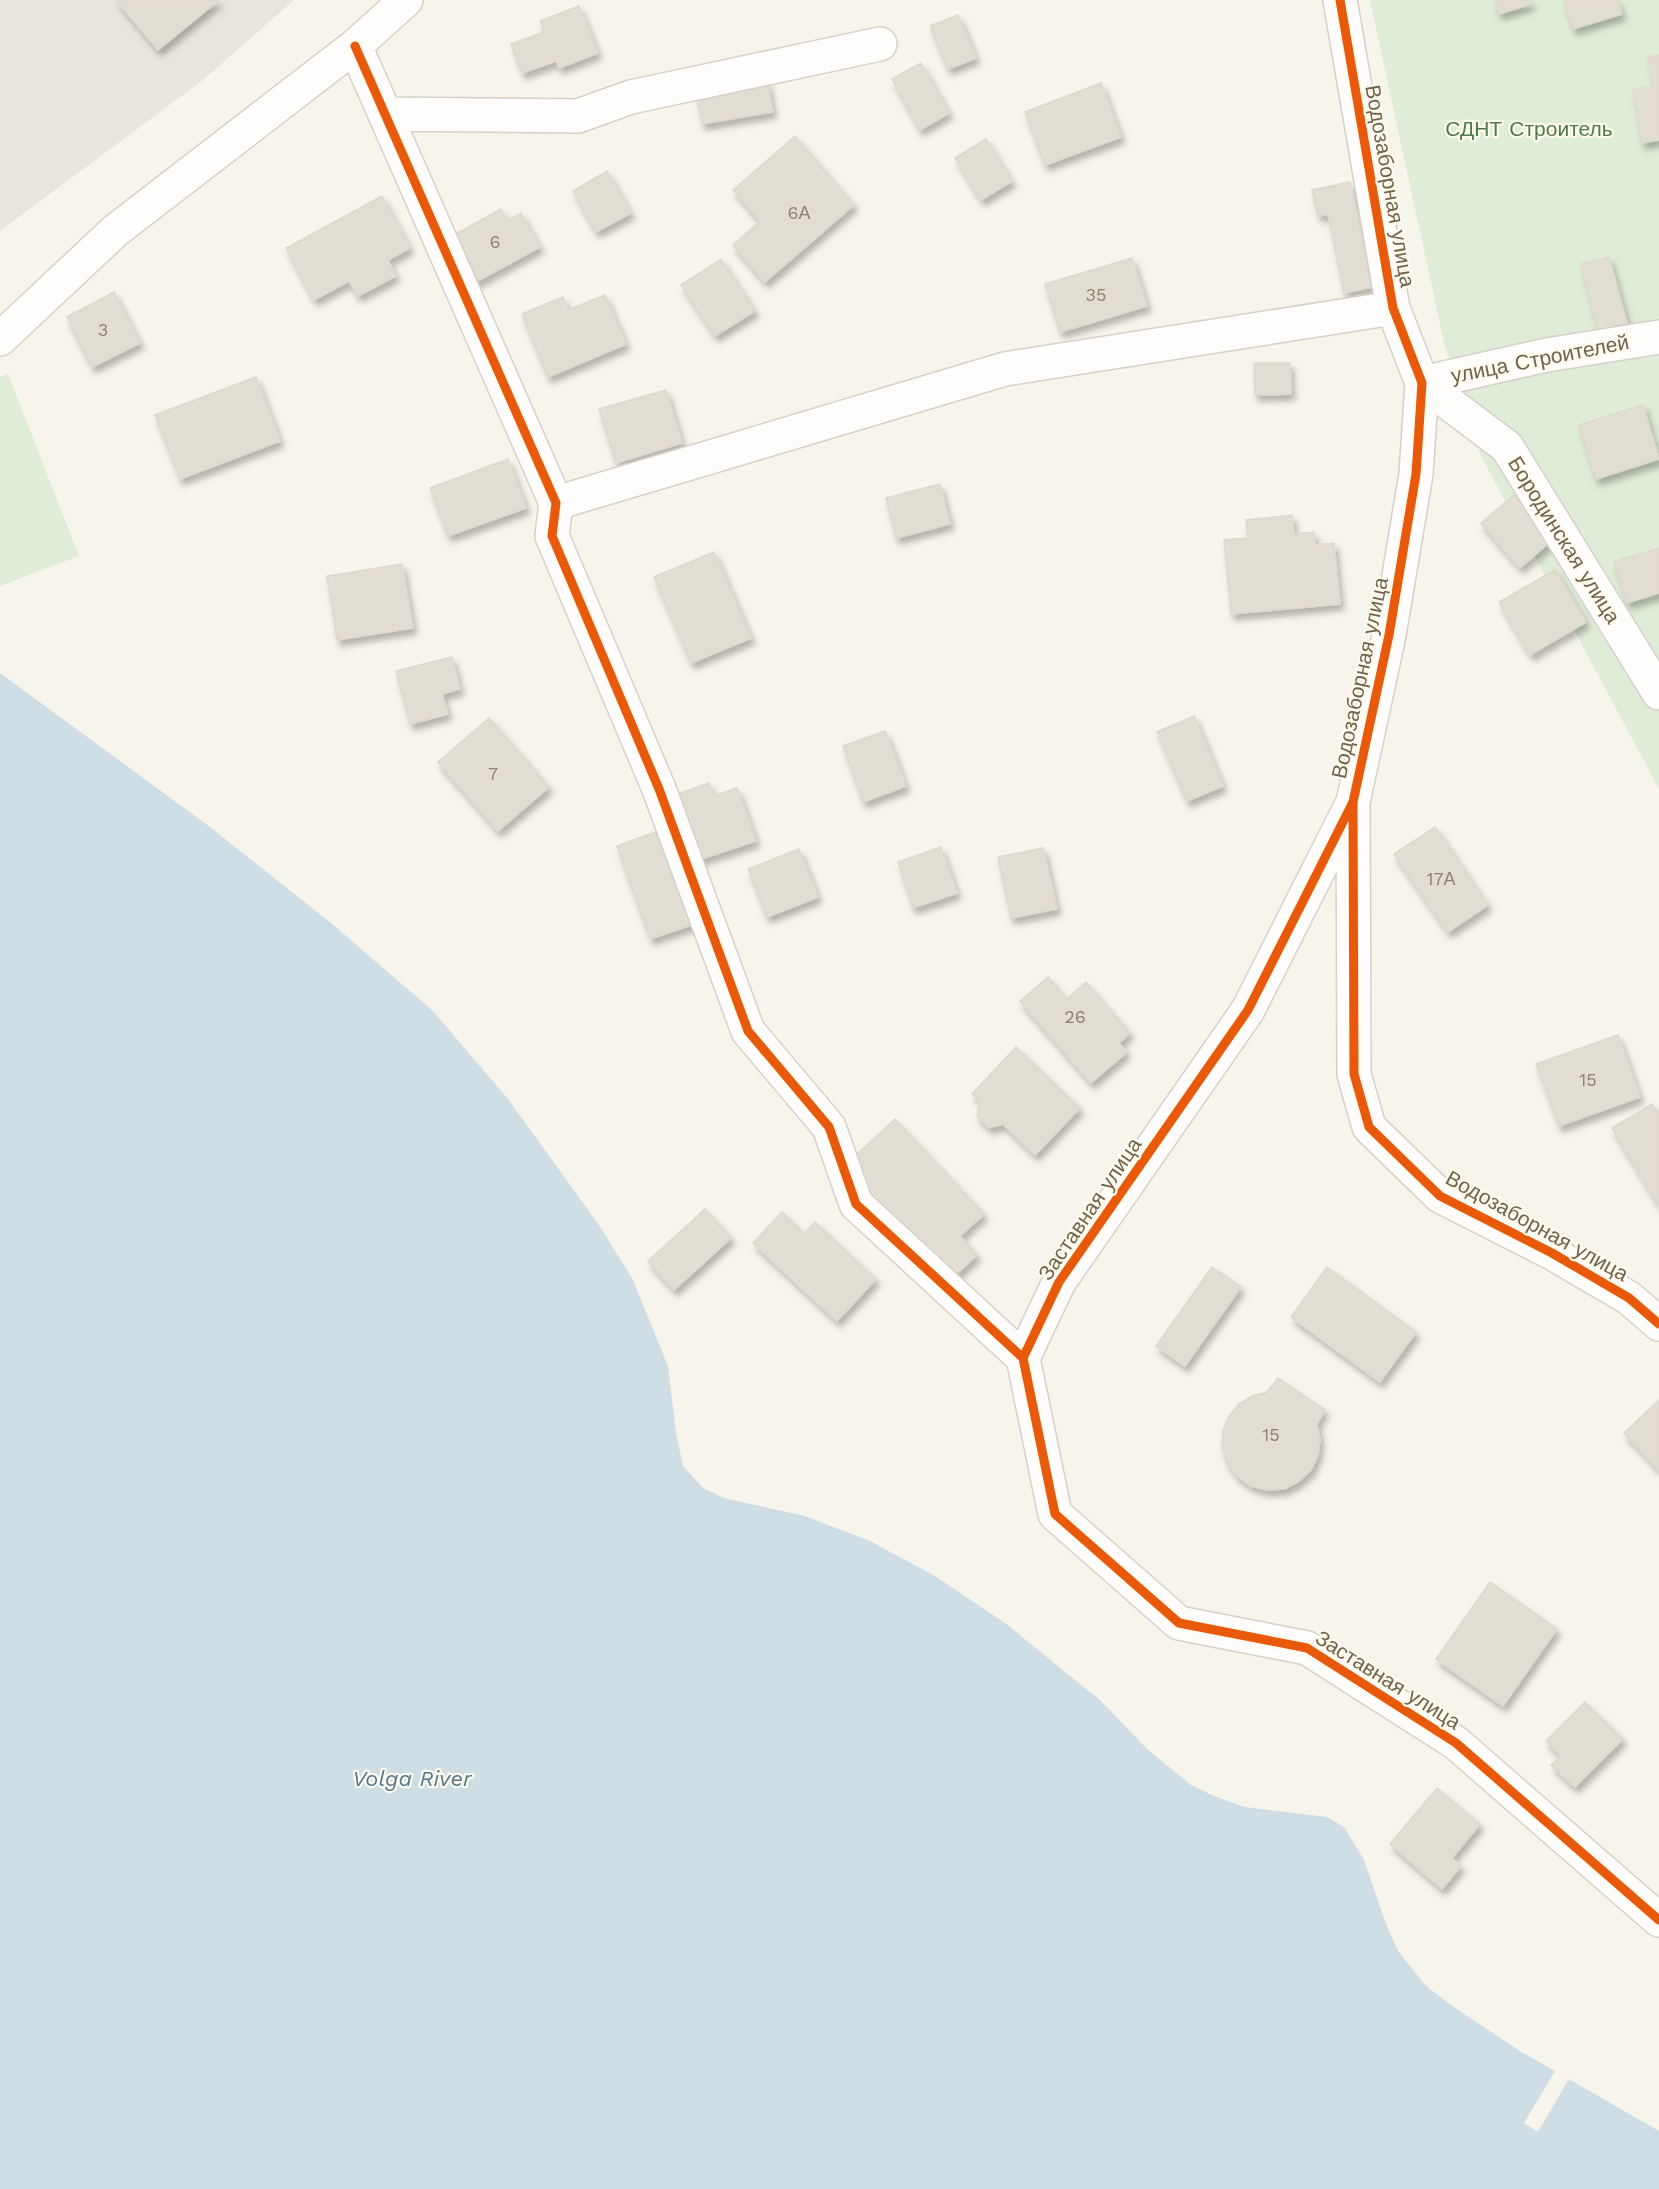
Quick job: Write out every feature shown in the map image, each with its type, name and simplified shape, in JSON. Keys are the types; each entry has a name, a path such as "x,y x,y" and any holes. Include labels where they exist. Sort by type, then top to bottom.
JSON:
{"street":[{"path":"0,339 115,231 355,46 405,0"},
{"name":"Водозаборная улица","path":"1340,0 1393,308 1422,383 1414,485 1389,635 1353,802 1354,1074 1369,1127 1440,1196 1552,1252 1629,1298 1659,1324"},
{"path":"385,114 578,116 631,96 880,44"},
{"path":"355,46 556,504 552,536 659,789 748,1031 829,1127 856,1204 1023,1358"},
{"path":"556,504 1005,369 1393,308"},
{"name":"улица Строителей","path":"1422,383 1547,355 1659,338"},
{"name":"Бородинская улица","path":"1422,383 1507,447 1659,693"},
{"name":"Заставная улица","path":"1353,802 1248,1010 1059,1282 1023,1358 1055,1514 1179,1623 1307,1648 1456,1743 1659,1920"}],"shaded area":[{"path":"0,0 294,0 203,80 0,231"}],"green space":[{"name":"СДНТ Строитель","path":"1370,0 1659,0 1659,789 1481,456 1444,343"},
{"path":"8,374 79,556 0,586 0,377"}],"water":[{"name":"Volga River","path":"0,673 206,824 331,923 433,1011 508,1099 599,1225 633,1280 668,1366 676,1433 683,1466 703,1488 724,1498 805,1516 870,1541 935,1576 1005,1623 1101,1701 1147,1749 1191,1785 1245,1807 1327,1817 1344,1827 1364,1860 1398,1951 1426,1986 1520,2051 1659,2131 1659,2189 0,2189"}],"pier":[{"path":"1555,2071 1569,2079 1538,2132 1524,2123"}],"building":[{"path":"116,0 219,0 158,50"},
{"path":"1495,0 1530,0 1531,4 1499,14"},
{"path":"1564,0 1617,0 1622,14 1573,29"},
{"path":"579,6 598,53 559,68 556,61 522,73 511,44 544,32 540,21"},
{"path":"958,15 976,58 948,69 930,26"},
{"path":"1659,55 1659,140 1642,143 1633,90 1653,87 1648,57"},
{"path":"921,63 949,113 920,130 892,79"},
{"path":"767,81 773,112 702,124 696,93"},
{"path":"1101,83 1121,137 1045,165 1025,112"},
{"path":"795,136 854,205 765,282 733,245 760,221 733,190"},
{"path":"986,139 1012,181 981,200 955,158"},
{"path":"607,171 631,213 596,232 573,191"},
{"path":"1350,182 1372,287 1344,293 1328,214 1318,216 1312,190"},
{"path":"382,196 410,248 388,260 396,276 358,296 349,281 314,300 286,248"},
{"path":"501,209 507,221 521,213 540,247 474,283 450,237"},
{"path":"1609,257 1627,323 1598,330 1581,264"},
{"path":"1132,258 1147,306 1060,332 1045,284"},
{"path":"721,259 755,311 715,336 681,285"},
{"path":"114,292 140,343 92,367 67,317"},
{"path":"605,295 626,344 548,377 522,314 563,297 568,310"},
{"path":"1254,363 1290,363 1291,394 1255,395"},
{"path":"256,377 280,441 180,479 155,415"},
{"path":"666,390 682,443 616,463 599,409"},
{"path":"1643,405 1659,459 1596,479 1579,425"},
{"path":"508,459 526,508 448,536 430,488"},
{"path":"940,484 950,524 896,538 886,498"},
{"path":"1514,495 1552,540 1520,568 1481,523"},
{"path":"1292,515 1294,534 1314,532 1315,545 1334,543 1340,604 1231,614 1224,540 1248,538 1246,520"},
{"path":"1659,548 1659,593 1627,603 1614,562"},
{"path":"714,552 751,638 691,663 654,577"},
{"path":"402,564 413,628 337,640 327,576"},
{"path":"1555,570 1586,622 1530,655 1499,602"},
{"path":"452,657 460,689 442,694 448,714 410,724 396,671"},
{"path":"1194,716 1223,786 1187,801 1157,732"},
{"path":"489,718 549,787 498,831 438,762"},
{"path":"885,731 906,786 863,802 843,746"},
{"path":"709,783 714,796 737,788 756,841 698,860 675,795"},
{"path":"1435,827 1488,905 1448,932 1394,854"},
{"path":"664,829 697,923 650,939 617,846"},
{"path":"941,847 957,893 913,908 898,862"},
{"path":"1043,848 1057,909 1011,918 998,857"},
{"path":"799,849 818,897 767,917 748,869"},
{"path":"1048,977 1067,999 1086,982 1130,1033 1119,1043 1127,1052 1091,1083 1020,1001"},
{"path":"1618,1035 1640,1097 1559,1126 1536,1064"},
{"path":"1016,1047 1080,1108 1035,1155 1003,1124 989,1128 977,1116 980,1101 972,1094"},
{"path":"1652,1104 1659,1115 1659,1206 1612,1128"},
{"path":"895,1119 984,1214 960,1236 977,1255 949,1281 853,1177 864,1167 855,1156"},
{"path":"705,1209 731,1238 674,1290 648,1261"},
{"path":"782,1212 804,1234 815,1222 876,1279 837,1321 753,1243"},
{"path":"1212,1267 1241,1287 1185,1366 1156,1346"},
{"path":"1327,1267 1416,1332 1380,1382 1291,1317"},
{"path":"1278,1378 1325,1410 1317,1424 1320,1439 1318,1455 1311,1470 1298,1482 1284,1489 1267,1490 1251,1486 1237,1476 1227,1463 1222,1447 1223,1431 1229,1416 1239,1404 1252,1396 1267,1392"},
{"path":"1659,1400 1659,1470 1624,1433"},
{"path":"1490,1582 1557,1629 1503,1706 1436,1659"},
{"path":"1585,1702 1623,1739 1575,1787 1551,1765 1561,1756 1546,1741"},
{"path":"1437,1788 1480,1824 1452,1858 1461,1866 1442,1889 1390,1844"}],"cycle path":[{"path":"1340,0 1393,308 1422,383 1416,474 1389,635 1353,802 1354,1074 1369,1127 1440,1196 1552,1253 1629,1298 1659,1324"},
{"path":"355,46 556,503 552,536 659,789 748,1031 829,1127 856,1204 1023,1358"},
{"path":"1353,802 1248,1010 1059,1282 1023,1358 1055,1514 1179,1623 1307,1648 1456,1743 1659,1920"}]}
